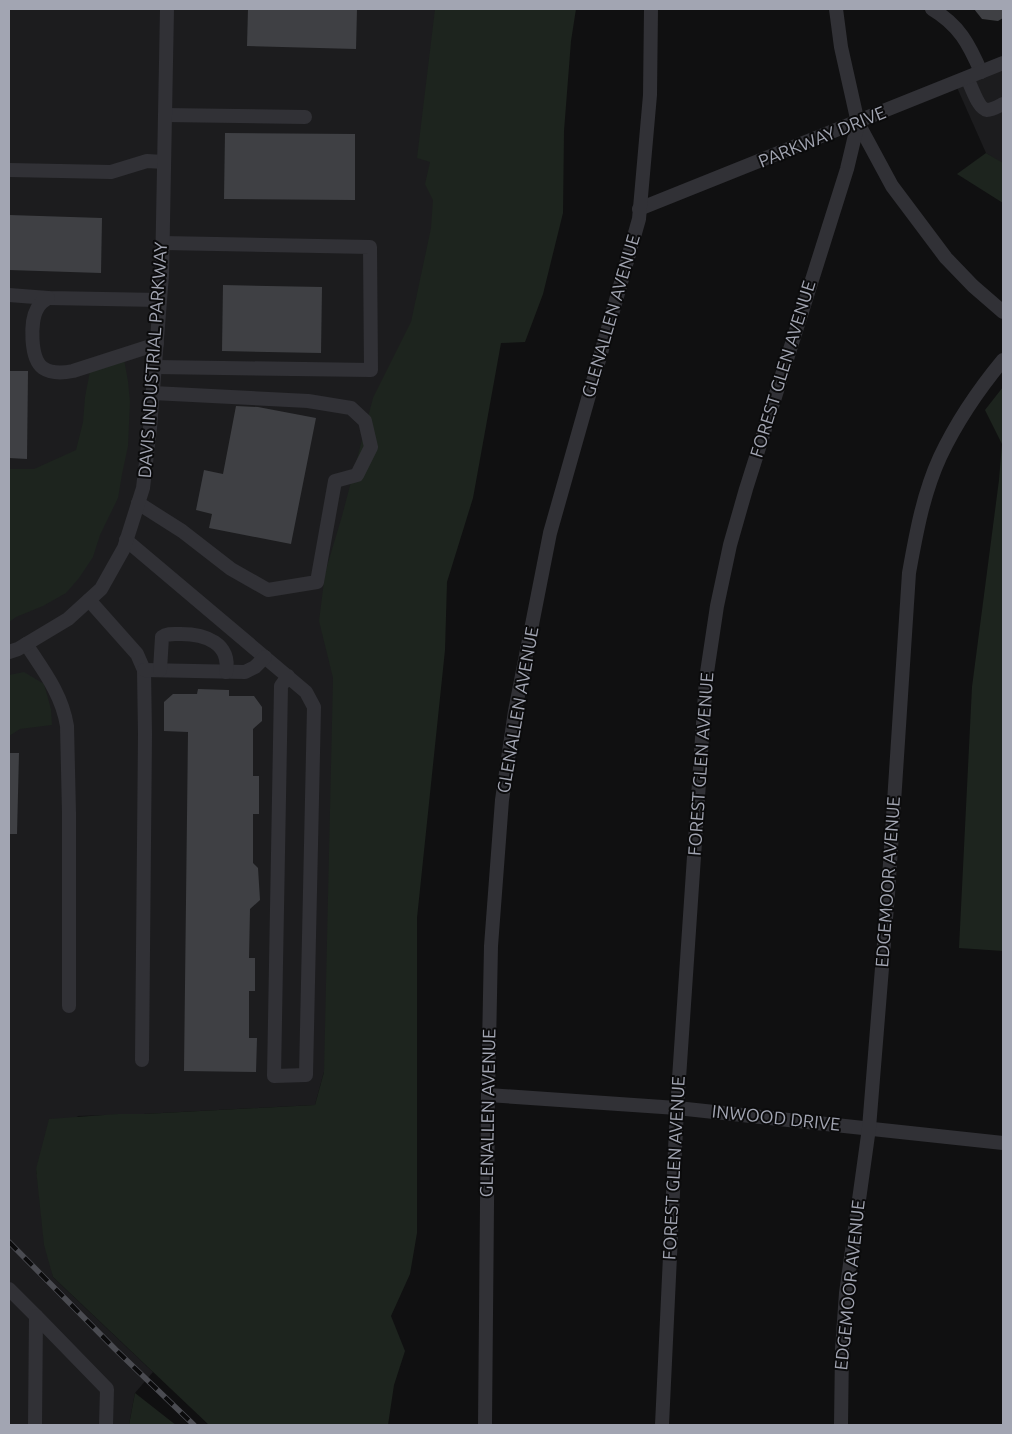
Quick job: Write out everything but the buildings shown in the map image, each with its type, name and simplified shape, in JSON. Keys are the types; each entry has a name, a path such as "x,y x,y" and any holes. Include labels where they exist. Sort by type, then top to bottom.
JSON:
{"street":[{"name":"DAVIS INDUSTRIAL PARKWAY","path":"9,652 18,649 68,619 101,589 124,548 143,488 157,344 163,243 167,9"},
{"name":"GLENALLEN AVENUE","path":"485,1425 488,1095 492,946 502,800 515,711 550,533 639,219 650,95 651,9"},
{"path":"836,9 841,47 858,122 892,186 946,258 973,286 1003,312"},
{"path":"932,9 956,28 970,47 981,72"},
{"name":"PARKWAY DRIVE","path":"640,209 1003,63"},
{"path":"967,78 980,105 984,109 988,110 1003,104"},
{"path":"165,115 304,117"},
{"name":"FOREST GLEN AVENUE","path":"662,1425 677,1108 706,679 717,606 735,526 846,169 858,122"},
{"path":"9,170 111,172 147,161 164,162"},
{"path":"155,367 372,370 370,248 163,243"},
{"path":"9,295 48,298 160,300"},
{"path":"48,298 37,309 32,321 32,336 36,357 43,369 60,373 73,371 157,344"},
{"name":"EDGEMOOR AVENUE","path":"840,1425 846,1293 869,1128 888,894 908,573 925,497 940,457 977,394 1003,360"},
{"path":"138,503 182,531 231,569 268,590 317,582 335,480 357,475 371,447 365,421 351,408 308,401 153,393"},
{"path":"126,540 288,676 306,692 314,707 306,1075 274,1076 281,686 288,676"},
{"path":"89,600 137,654 144,670 142,1060"},
{"path":"160,670 162,637 166,634 188,634 204,636 218,646 227,661 226,672"},
{"path":"26,644 56,693 65,714 67,726 70,813 69,1006"},
{"path":"144,670 245,672 255,667 265,657"},
{"name":"INWOOD DRIVE","path":"488,1095 677,1108 1003,1142"},
{"path":"9,1289 107,1389 106,1425"},
{"path":"35,1425 36,1316"}],"shaded area":[{"path":"9,9 477,9 324,1072 315,1105 78,1116 36,1169 53,1277 153,1372 135,1393 129,1425 9,1425"},
{"path":"435,9 576,9 571,41 564,131 563,213 543,294 525,342 501,343 473,498 447,582 445,650 417,918 417,1233 410,1274 391,1316 405,1351 394,1385 388,1425 209,1425 53,1277 44,1245 36,1169 49,1119 315,1105 324,1072 333,678 319,621 325,573 373,398 411,322 431,228 433,200 425,184 430,162 417,158"},
{"path":"1003,63 1003,164 986,153 955,83"},
{"path":"986,153 1003,163 1003,203 957,174"},
{"path":"124,359 130,402 128,446 118,498 100,535 93,557 66,593 9,622 9,469 34,469 76,450 83,422 90,371"},
{"path":"1003,387 1003,951 959,948 972,687 1002,444 985,410"},
{"path":"24,672 44,684 51,709 52,725 20,729 9,736 9,675"},
{"path":"135,1393 172,1422 176,1425 129,1425"}],"railway":[{"path":"9,1242 115,1349 194,1425"}]}
